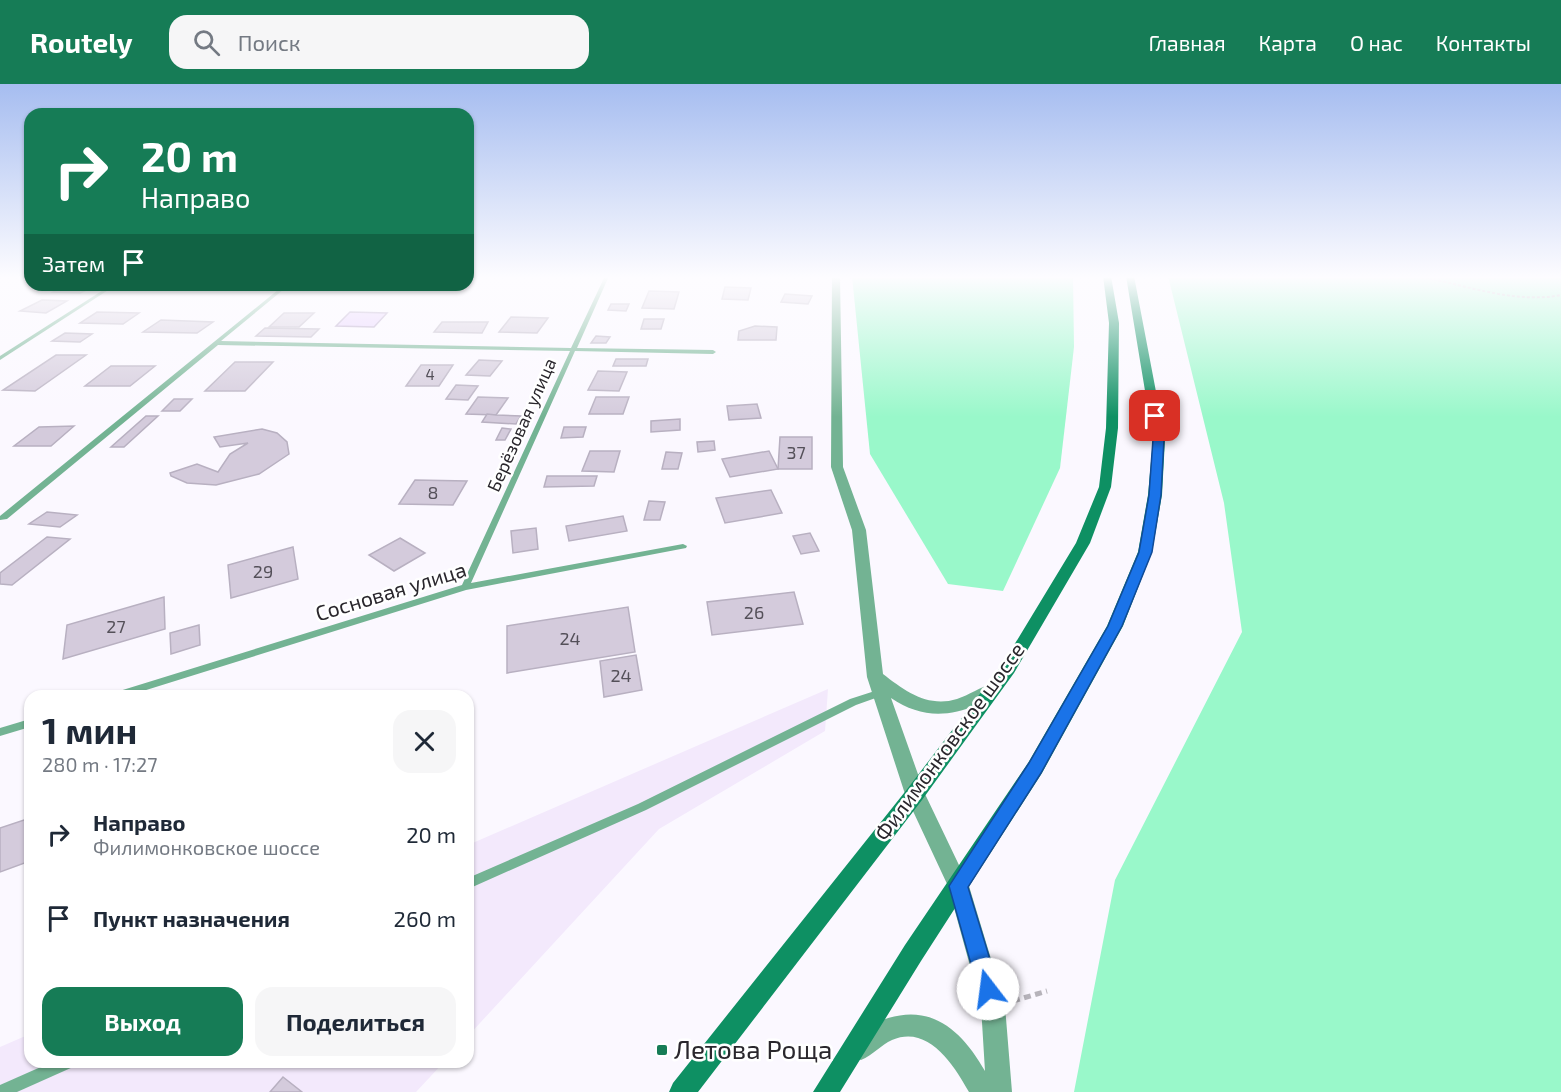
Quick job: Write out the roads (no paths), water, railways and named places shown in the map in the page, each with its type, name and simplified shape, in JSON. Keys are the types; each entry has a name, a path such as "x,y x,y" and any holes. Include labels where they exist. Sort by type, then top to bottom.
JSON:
{"main road":[{"name":"Филимонковское шоссе","path":"682,1092 915,794 1008,669 1083,543 1105,487 1112,428 1114,323"},
{"path":"826,1092 913,953 1035,768 1115,626 1145,552 1155,495 1159,439 1140,323"}],"street":[{"path":"836,323 837,467 860,530 878,685 915,794 958,886 993,1006 999,1092"},
{"path":"878,685 911,703 932,708 951,709 969,703 992,690"},
{"path":"844,1065 874,1036 901,1023 926,1028 944,1038 960,1053 983,1092"}],"lane":[{"path":"0,358 55,323"},
{"path":"0,518 240,323"},
{"name":"Берёзовая улица","path":"465,587 585,323"},
{"path":"215,343 713,352"},
{"name":"Сосновая улица","path":"135,690 465,587 682,546"},
{"path":"474,881 642,807 853,702 878,685"},
{"path":"0,732 24,725"},
{"path":"2,1092 55,1068"}],"place":[{"name":"Летова Роща","path":"662,1050"}]}
